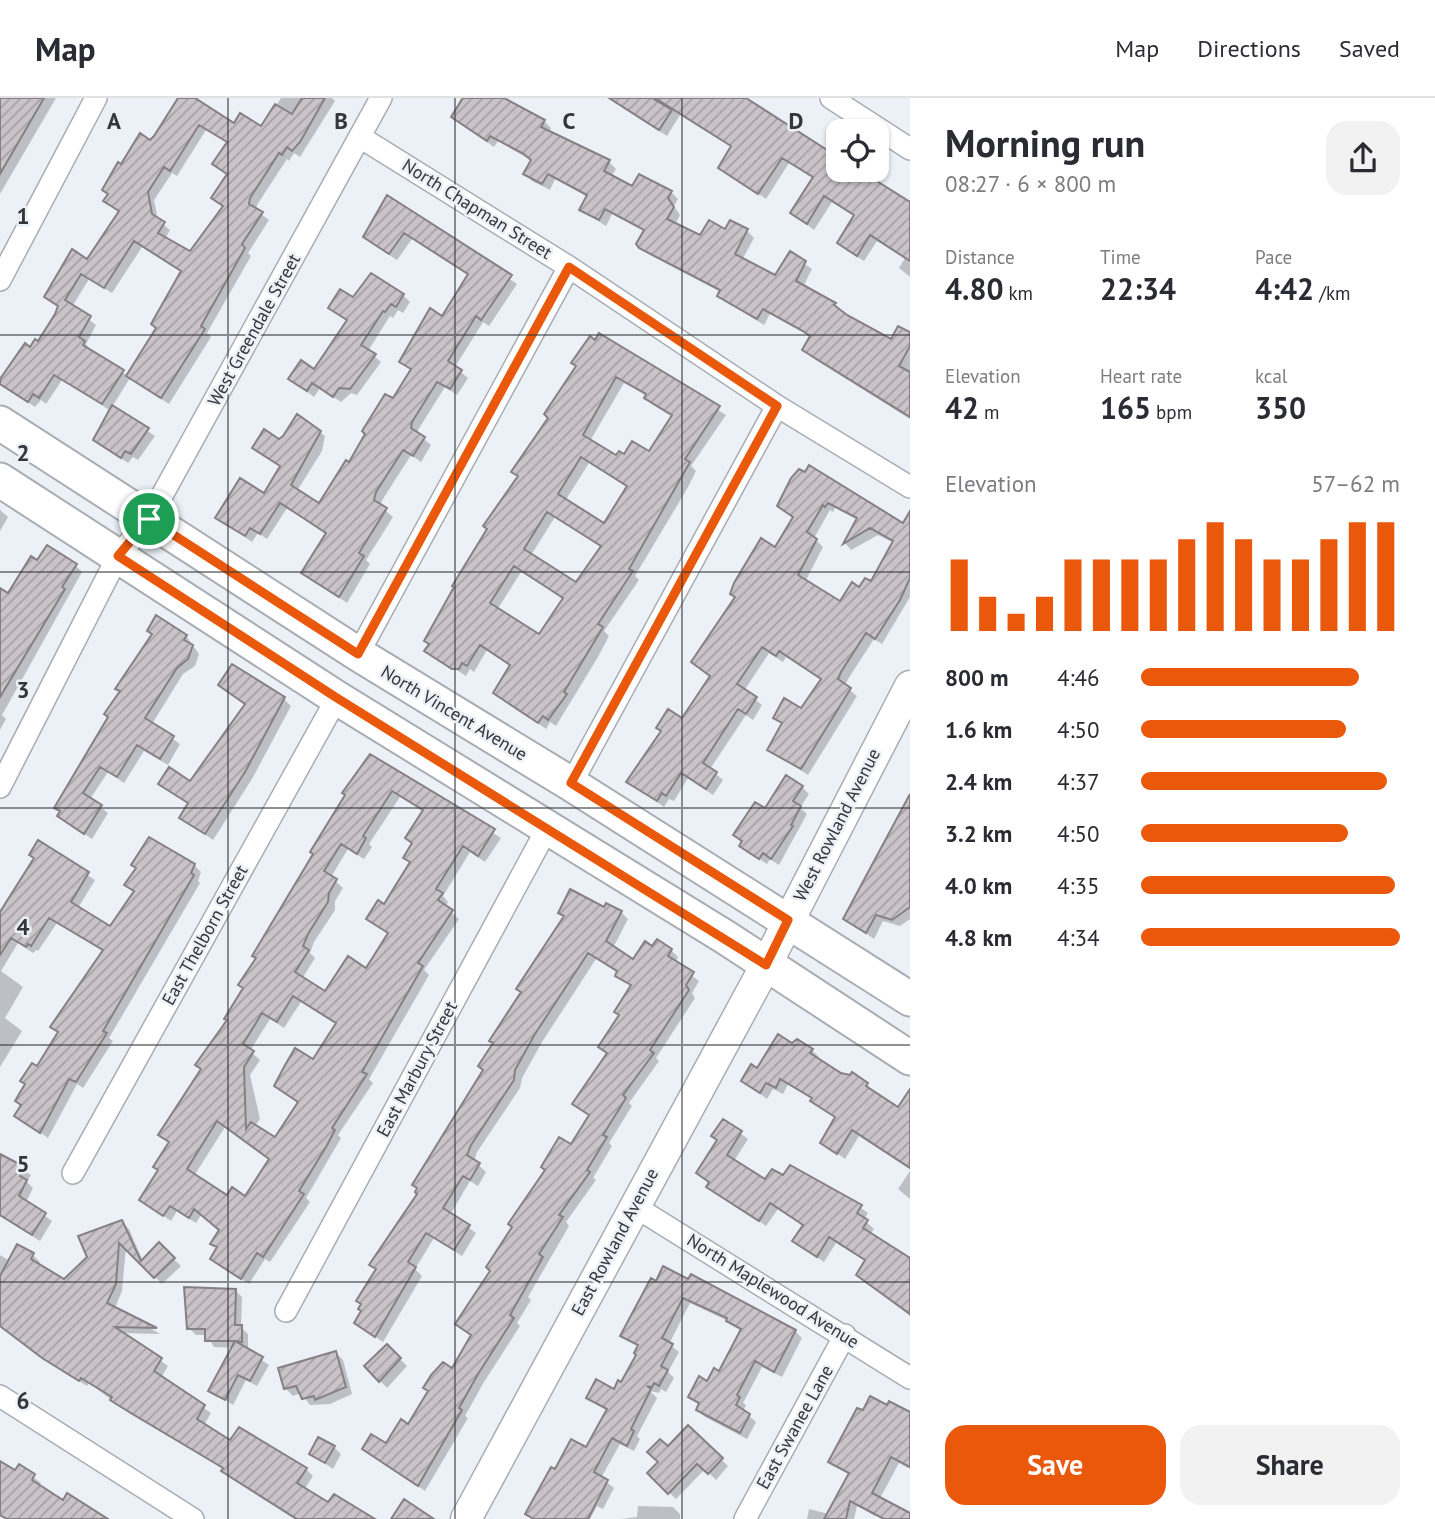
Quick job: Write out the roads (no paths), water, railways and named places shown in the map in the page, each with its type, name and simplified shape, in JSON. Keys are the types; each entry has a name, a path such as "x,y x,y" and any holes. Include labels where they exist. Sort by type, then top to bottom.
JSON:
{"main road":[{"name":"North Vincent Avenue","path":"0,424 358,654 571,783 910,999"},
{"path":"0,480 337,698 548,827 910,1058"}],"street":[{"path":"0,280 96,98"},
{"name":"West Greendale Street","path":"0,787 118,556 149,519 382,98"},
{"path":"831,98 910,149"},
{"name":"North Chapman Street","path":"360,137 569,267 777,406 910,487"},
{"path":"358,654 569,267"},
{"path":"571,783 777,406"},
{"name":"West Rowland Avenue","path":"766,965 910,685"},
{"name":"East Thelborn Street","path":"73,1173 337,698"},
{"name":"East Marbury Street","path":"286,1311 548,827"},
{"name":"East Rowland Avenue","path":"466,1519 766,965"},
{"name":"North Maplewood Avenue","path":"634,1206 845,1335 910,1378"},
{"name":"East Swanee Lane","path":"745,1519 845,1335"},
{"path":"0,1396 182,1516"}]}
